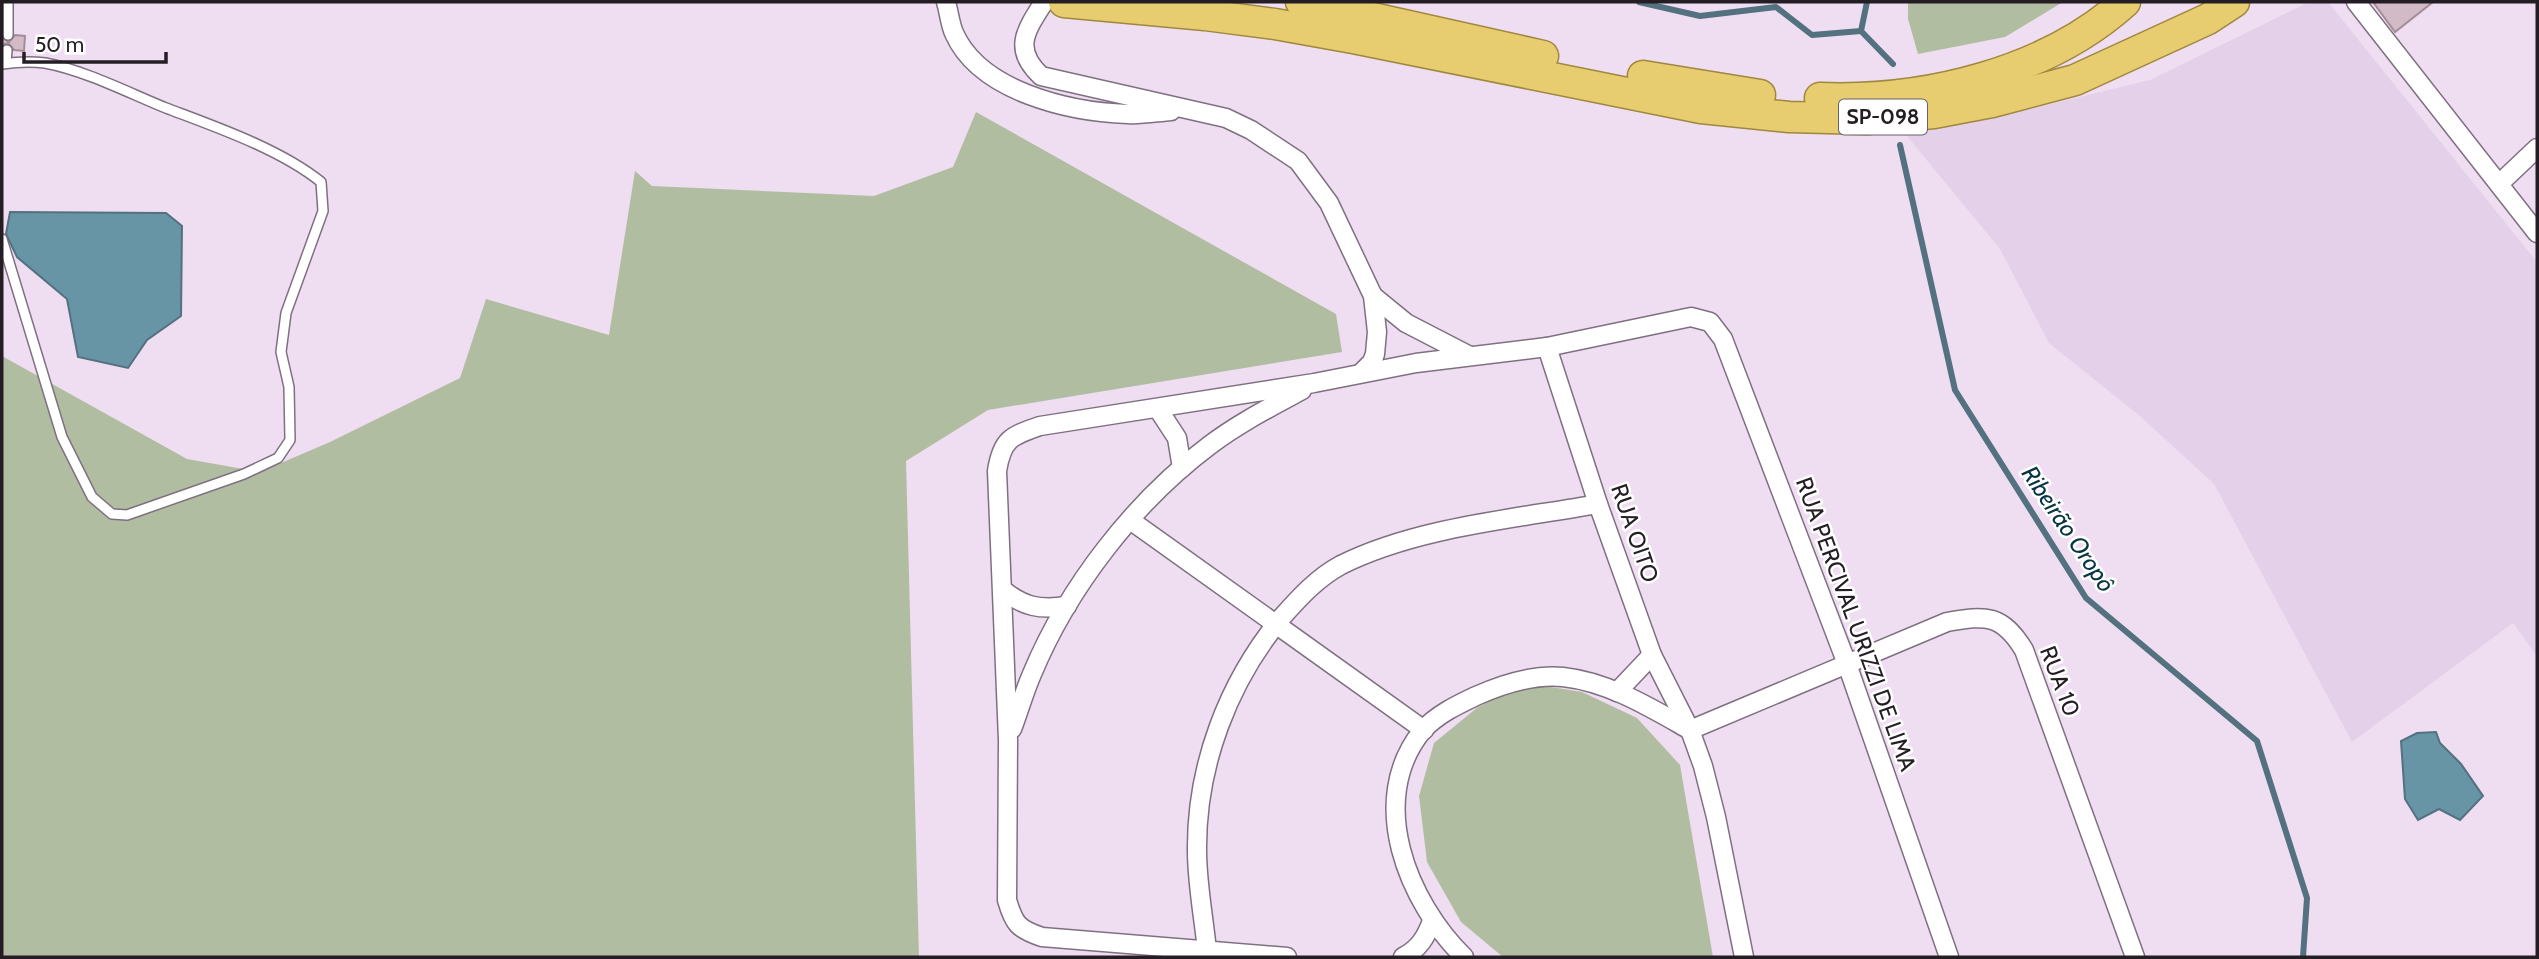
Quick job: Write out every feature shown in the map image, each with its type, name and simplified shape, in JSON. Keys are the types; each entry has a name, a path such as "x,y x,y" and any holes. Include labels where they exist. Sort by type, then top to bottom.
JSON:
{"highway":[{"name":"SP-098","path":"1065,2 1205,15 1288,27 1701,108 1789,117 1867,119 1934,113 2076,80 2208,19 2234,2"},
{"name":"SP-098","path":"1301,2 1663,80 1756,95 1848,99 1937,89 2020,66 2064,46 2108,17 2125,2"}],"street":[{"path":"946,2 954,33 964,50 984,71 1038,99 1089,111 1120,114 1189,109"},
{"path":"1044,2 1029,26 1023,42 1024,55 1031,67 1041,76 1226,118 1251,130 1298,161 1329,203 1373,296 1377,332 1375,354 1372,362 1362,372"},
{"path":"2357,4 2537,233"},
{"path":"2499,184 2537,148"},
{"path":"1373,296 1406,323 1470,356"},
{"name":"RUA PERCIVAL URIZZI DE LIMA","path":"1547,347 1692,317 1710,322 1723,339 1847,664 1949,957"},
{"path":"1287,957 1042,937 1026,932 1012,917 1007,900 1008,740 997,471 999,457 1010,437 1040,426 1314,383 1362,372 1547,347"},
{"name":"RUA OITO","path":"1547,347 1598,504 1652,655 1690,730 1703,766 1744,957"},
{"path":"1008,740 1032,673 1067,606 1103,553 1130,520 1182,468 1211,444 1314,383"},
{"path":"1157,409 1177,438 1182,468"},
{"path":"1208,951 1197,852 1199,806 1209,758 1226,706 1250,660 1303,592 1342,565 1416,538 1598,504"},
{"path":"1130,520 1424,730"},
{"path":"1003,590 1014,599 1035,609 1067,606"},
{"name":"RUA 10","path":"1690,730 1947,622 1988,617 2002,623 2013,633 2024,650 2135,957"},
{"path":"1618,692 1652,655"},
{"path":"1464,957 1432,921 1403,858 1395,815 1399,780 1408,753 1424,730 1451,708 1484,692 1529,677 1563,677 1618,692 1690,730"},
{"path":"1403,957 1416,949 1426,936 1432,921"}],"lane":[{"path":"8,2 8,34"},
{"path":"2,239 62,437 92,498 112,514 128,515 244,474 278,458 290,440 289,387 281,352 286,313 323,211 321,182 300,165 101,81 48,64 30,61 4,64 7,50"}],"shaded area":[{"path":"2309,2 2328,2 2537,262 2537,656 2513,623 2352,742 2214,484 2141,417 2049,343 2000,249 1897,124 2013,113 2150,80"}],"green space":[{"path":"1908,2 2063,2 2005,37 1918,54 1908,19"},
{"path":"976,112 1336,314 1342,352 988,410 906,461 919,957 2,957 2,356 187,459 260,472 330,442 460,378 486,299 609,335 635,171 652,186 874,196 953,167"},
{"path":"1527,683 1582,692 1637,718 1680,765 1713,957 1503,957 1461,922 1427,862 1419,796 1434,743 1478,707"}],"water":[{"path":"10,212 166,213 182,226 181,316 147,340 128,368 78,357 67,299 17,257 6,234"},
{"path":"2436,732 2440,743 2461,764 2483,796 2460,820 2439,809 2418,820 2405,799 2401,741 2417,733"}],"building":[{"path":"2373,2 2433,2 2395,32"},
{"path":"15,35 25,36 24,51 14,50 8,43 2,45 2,38 9,42"}],"waterway":[{"path":"1639,2 1700,16 1776,7 1812,35 1861,31"},
{"name":"Ribeirão Oropô","path":"1867,2 1861,31 1893,64"},
{"name":"Ribeirão Oropô","path":"1900,145 1955,390 2086,598 2257,741 2307,898 2303,957"}]}
